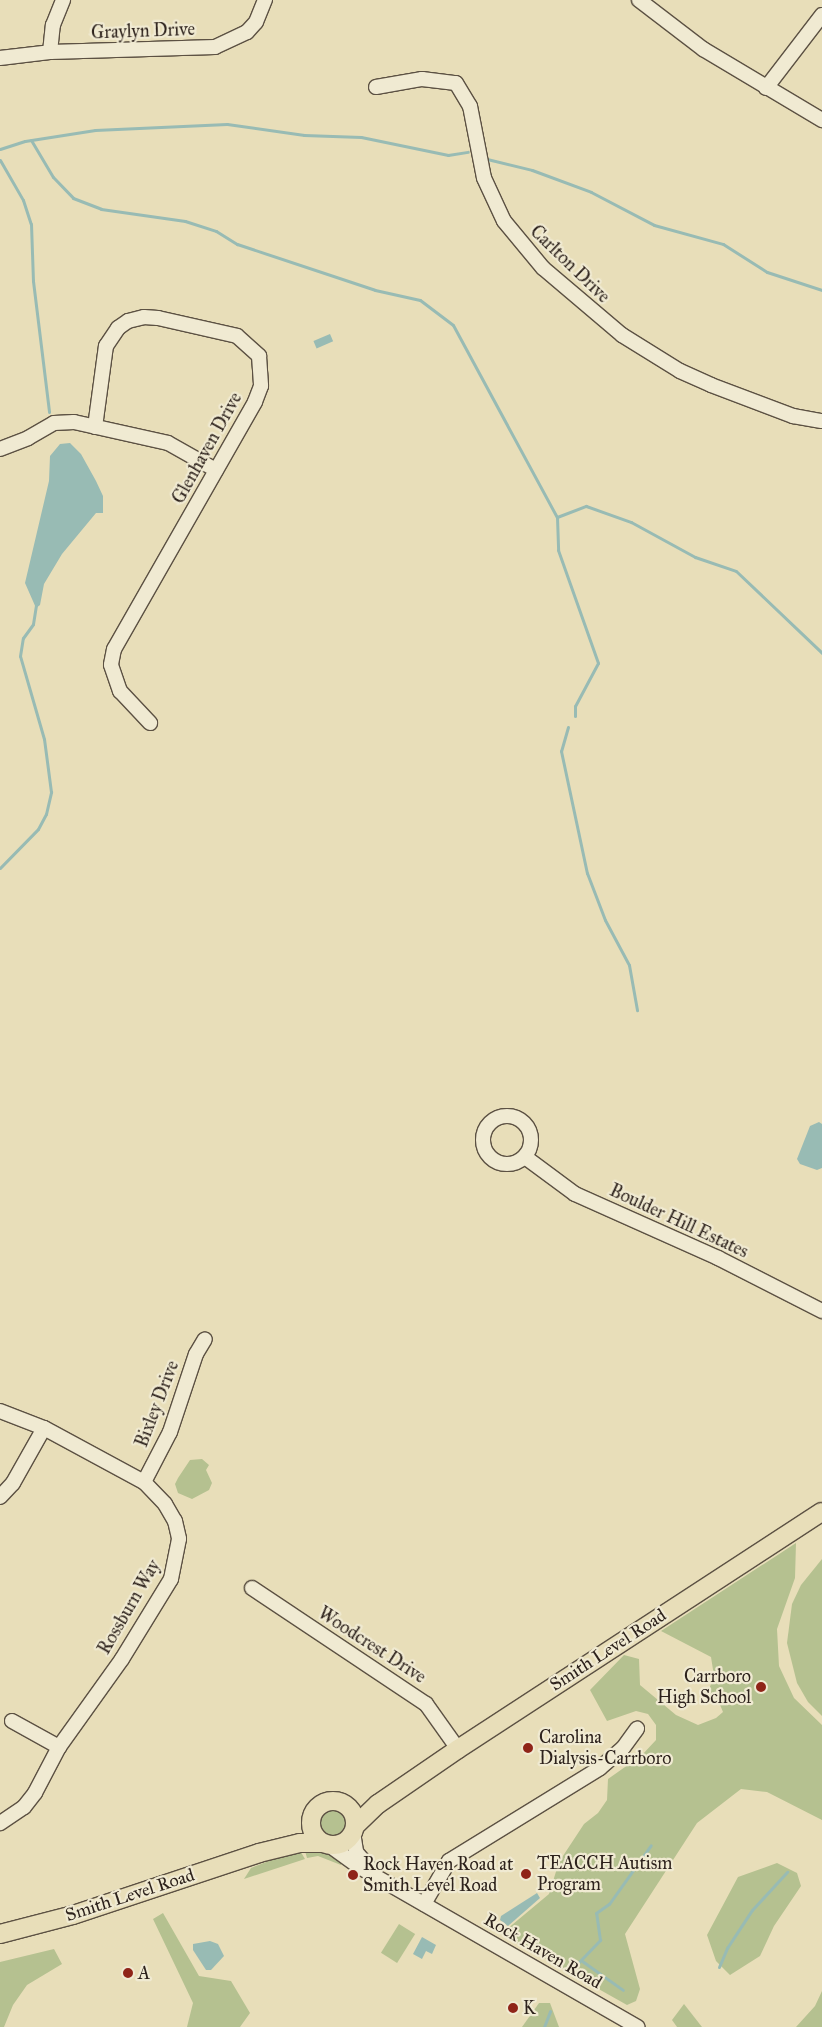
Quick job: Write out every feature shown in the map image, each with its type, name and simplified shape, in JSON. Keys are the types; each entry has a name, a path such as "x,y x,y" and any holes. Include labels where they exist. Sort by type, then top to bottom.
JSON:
{"main road":[{"name":"Smith Level Road","path":"354,1829 369,1811 458,1749 822,1512"},
{"name":"Smith Level Road","path":"341,1803 397,1791"},
{"path":"341,1803 352,1812 354,1829 344,1842 326,1844 312,1832 311,1817 320,1805 341,1803"},
{"name":"Smith Level Road","path":"258,1853 292,1835 311,1817"},
{"name":"Smith Level Road","path":"0,1934 73,1915 258,1853 300,1843 326,1844"}],"street":[{"path":"50,52 54,25 63,0"},
{"name":"Graylyn Drive","path":"0,58 50,52 215,47 247,32 256,22 266,0"},
{"path":"638,0 704,49 822,120"},
{"path":"766,88 822,15"},
{"name":"Carlton Drive","path":"376,87 422,79 456,83 470,106 484,178 504,221 522,246 550,274 622,335 680,371 711,385 793,416 822,421"},
{"name":"Glenhaven Drive","path":"95,427 106,346 118,328 144,317 237,336 259,356 261,386 255,402 114,648 111,665 120,691 150,722"},
{"path":"0,449 28,438 54,423 95,427 168,443 216,470"},
{"name":"Boulder Hill Estates","path":"525,1156 575,1194 718,1258 822,1311"},
{"name":"Bixley Drive","path":"144,1482 170,1432 196,1354 205,1339"},
{"name":"Rossburn Way","path":"0,1411 44,1428 144,1482 166,1504 175,1521 179,1539 178,1556 171,1579 122,1659 59,1747 24,1807 0,1823"},
{"path":"0,1498 13,1483 44,1428"},
{"name":"Woodcrest Drive","path":"252,1588 426,1704 458,1749"},
{"path":"12,1722 59,1747"},
{"path":"424,1904 449,1861 600,1768 623,1748 637,1729"},
{"name":"Rock Haven Road","path":"354,1829 356,1852 378,1877"},
{"name":"Rock Haven Road","path":"326,1844 424,1904 638,2027"}],"green space":[{"path":"202,1459 209,1465 206,1470 212,1483 209,1490 192,1499 178,1493 175,1484 190,1460"},
{"path":"796,1543 795,1578 777,1629 779,1666 794,1698 822,1725 822,1820 767,1792 741,1789 697,1823 625,1934 640,1989 636,2001 627,2005 501,1934 549,1894 559,1862 584,1824 598,1813 607,1800 608,1779 642,1755 656,1740 656,1725 648,1714 636,1711 607,1721 590,1690 624,1655 639,1659 640,1685 676,1715 698,1725 716,1718 723,1712 718,1700 708,1692 714,1676 711,1657 661,1631"},
{"path":"822,1559 822,1716 808,1702 797,1683 787,1643 792,1604 801,1585"},
{"path":"333,1810 342,1814 346,1823 342,1832 333,1836 324,1832 320,1823 324,1814"},
{"path":"321,1846 342,1860 341,1865 318,1856 307,1858 305,1851"},
{"path":"299,1849 305,1859 244,1879 251,1868"},
{"path":"777,1863 797,1873 801,1886 774,1926 760,1956 730,1975 716,1961 707,1935 738,1877"},
{"path":"163,1913 199,1976 231,1981 250,2013 240,2027 187,2027 193,2003 153,1919"},
{"path":"399,1924 415,1934 397,1963 381,1953"},
{"path":"54,1949 62,1964 27,1985 13,2005 4,2027 0,2027 0,1962"},
{"path":"822,1991 822,2027 796,2027 815,2006"},
{"path":"539,2003 550,2003 559,2027 522,2027"},
{"path":"684,2004 702,2027 677,2027 672,2020"}],"water":[{"path":"330,334 333,341 317,348 313,341"},
{"path":"70,443 81,454 96,481 103,496 103,513 96,513 62,554 44,584 40,605 36,608 25,583 49,481 50,456 60,444"},
{"path":"819,1122 822,1124 822,1168 817,1170 800,1164 797,1159 810,1126"},
{"path":"537,1893 540,1898 508,1926 500,1920 501,1916"},
{"path":"422,1937 436,1945 432,1954 426,1951 422,1959 413,1954"},
{"path":"210,1941 218,1944 224,1956 211,1970 206,1970 193,1950 193,1944"}],"waterway":[{"path":"0,149 25,141 95,130 227,124 304,135 361,137 448,155 468,152"},
{"path":"31,140 53,177 73,198 101,209 185,221 216,231 237,244 375,290 420,300 453,325 557,517 558,550 598,663 575,706 575,716"},
{"path":"487,159 532,170 591,192 654,225 723,244 767,272 822,290"},
{"path":"0,160 23,200 31,224 33,281 49,412"},
{"path":"557,517 586,506 631,522 695,557 736,571 822,653"},
{"path":"0,868 38,829 46,814 51,792 44,739 20,656 23,638 33,624 36,604"},
{"path":"568,727 561,751 587,873 605,920 629,965 637,1010"},
{"path":"576,1965 600,1940 596,1913 609,1904 651,1845"},
{"path":"719,1967 727,1948 752,1910 787,1872"},
{"path":"582,1961 623,1990"},
{"path":"544,2027 550,2011"}],"place":[{"name":"Carrboro High School","path":"761,1687"},
{"name":"Carolina Dialysis-Carrboro","path":"528,1748"},
{"name":"TEACCH Autism Program","path":"526,1874"},
{"name":"Rock Haven Road at Smith Level Road","path":"353,1875"},
{"name":"A","path":"128,1973"},
{"name":"K","path":"513,2008"}]}
